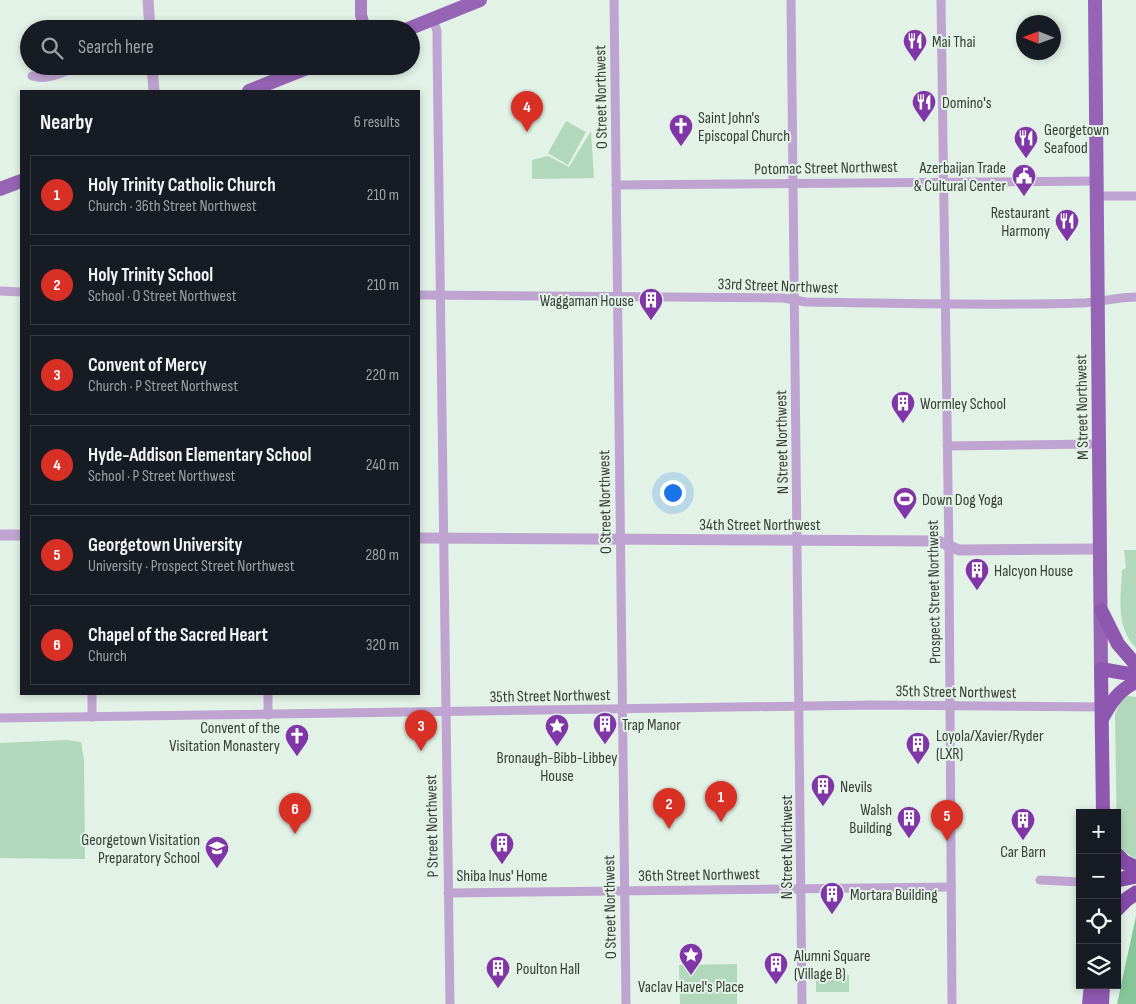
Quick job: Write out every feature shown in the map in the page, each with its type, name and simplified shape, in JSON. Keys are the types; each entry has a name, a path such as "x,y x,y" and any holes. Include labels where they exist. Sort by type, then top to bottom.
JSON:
{"highway":[{"path":"1101,610 1118,644 1136,665"},
{"path":"1100,669 1136,675"},
{"name":"M Street Northwest","path":"1100,669 1103,809"},
{"path":"1102,713 1117,695 1126,687 1136,682"},
{"path":"1121,861 1130,873"},
{"path":"1121,906 1136,893"},
{"path":"1090,1004 1091,989"},
{"path":"1102,1004 1103,989"}],"main road":[{"path":"361,0 362,20"},
{"path":"420,24 480,0"},
{"name":"M Street Northwest","path":"1095,0 1100,669"},
{"path":"256,90 291,75"},
{"path":"0,189 20,181"}],"street":[{"path":"148,0 149,20"},
{"name":"O Street Northwest","path":"614,0 626,1004"},
{"name":"N Street Northwest","path":"791,0 802,1004"},
{"name":"Prospect Street Northwest","path":"941,0 952,1004"},
{"name":"P Street Northwest","path":"433,19 437,46 450,1004"},
{"path":"32,76 43,78 54,75"},
{"path":"153,75 154,90"},
{"name":"Potomac Street Northwest","path":"616,185 793,182 1096,181"},
{"path":"1096,196 1136,196"},
{"path":"0,292 20,292"},
{"name":"33rd Street Northwest","path":"420,295 784,298 806,302 945,304 1082,303 1117,297 1136,297"},
{"path":"947,446 1099,444"},
{"path":"0,535 20,535"},
{"name":"34th Street Northwest","path":"420,538 938,542 959,550 1100,550"},
{"path":"92,695 92,717"},
{"path":"268,695 268,715"},
{"name":"35th Street Northwest","path":"0,718 799,706 949,706 1102,713"},
{"path":"1040,880 1076,882"},
{"name":"36th Street Northwest","path":"448,894 951,887"}],"shaded area":[{"path":"566,121 586,132 568,165 548,153"},
{"path":"591,131 594,178 532,179 532,160 548,156 569,167"},
{"path":"1124,550 1136,550 1136,648 1129,639 1122,621 1120,601 1122,570 1126,568"},
{"path":"1127,696 1136,697 1136,859 1121,849 1121,809 1116,809 1115,714 1121,700"},
{"path":"67,740 81,742 84,760 85,859 0,858 0,743"},
{"path":"1136,916 1136,1004 1117,1004"},
{"path":"737,964 737,1004 680,1004 679,965"},
{"path":"849,975 849,992 816,992 816,976"}],"place":[{"name":"Mai Thai","path":"915,62"},
{"name":"Domino's","path":"924,123"},
{"name":"Hyde-Addison Elementary School","path":"527,132"},
{"name":"Saint John's Episcopal Church","path":"681,147"},
{"name":"Georgetown Seafood","path":"1026,159"},
{"name":"Azerbaijan Trade & Cultural Center","path":"1024,197"},
{"name":"Restaurant Harmony","path":"1067,242"},
{"name":"Waggaman House","path":"651,321"},
{"name":"Wormley School","path":"903,424"},
{"name":"Down Dog Yoga","path":"905,520"},
{"name":"Halcyon House","path":"977,591"},
{"name":"Trap Manor","path":"605,745"},
{"name":"Bronaugh-Bibb-Libbey House","path":"557,747"},
{"name":"Convent of Mercy","path":"421,751"},
{"name":"Convent of the Visitation Monastery","path":"297,757"},
{"name":"Loyola/Xavier/Ryder (LXR)","path":"918,765"},
{"name":"Nevils","path":"823,807"},
{"name":"Holy Trinity Catholic Church","path":"721,822"},
{"name":"Holy Trinity School","path":"669,829"},
{"name":"Chapel of the Sacred Heart","path":"295,834"},
{"name":"Walsh Building","path":"909,839"},
{"name":"Georgetown University","path":"947,841"},
{"name":"Car Barn","path":"1023,841"},
{"name":"Shiba Inus' Home","path":"502,865"},
{"name":"Georgetown Visitation Preparatory School","path":"217,869"},
{"name":"Mortara Building","path":"832,915"},
{"name":"Vaclav Havel's Place","path":"691,976"},
{"name":"Alumni Square (Village B)","path":"776,985"},
{"name":"Poulton Hall","path":"498,989"}]}
